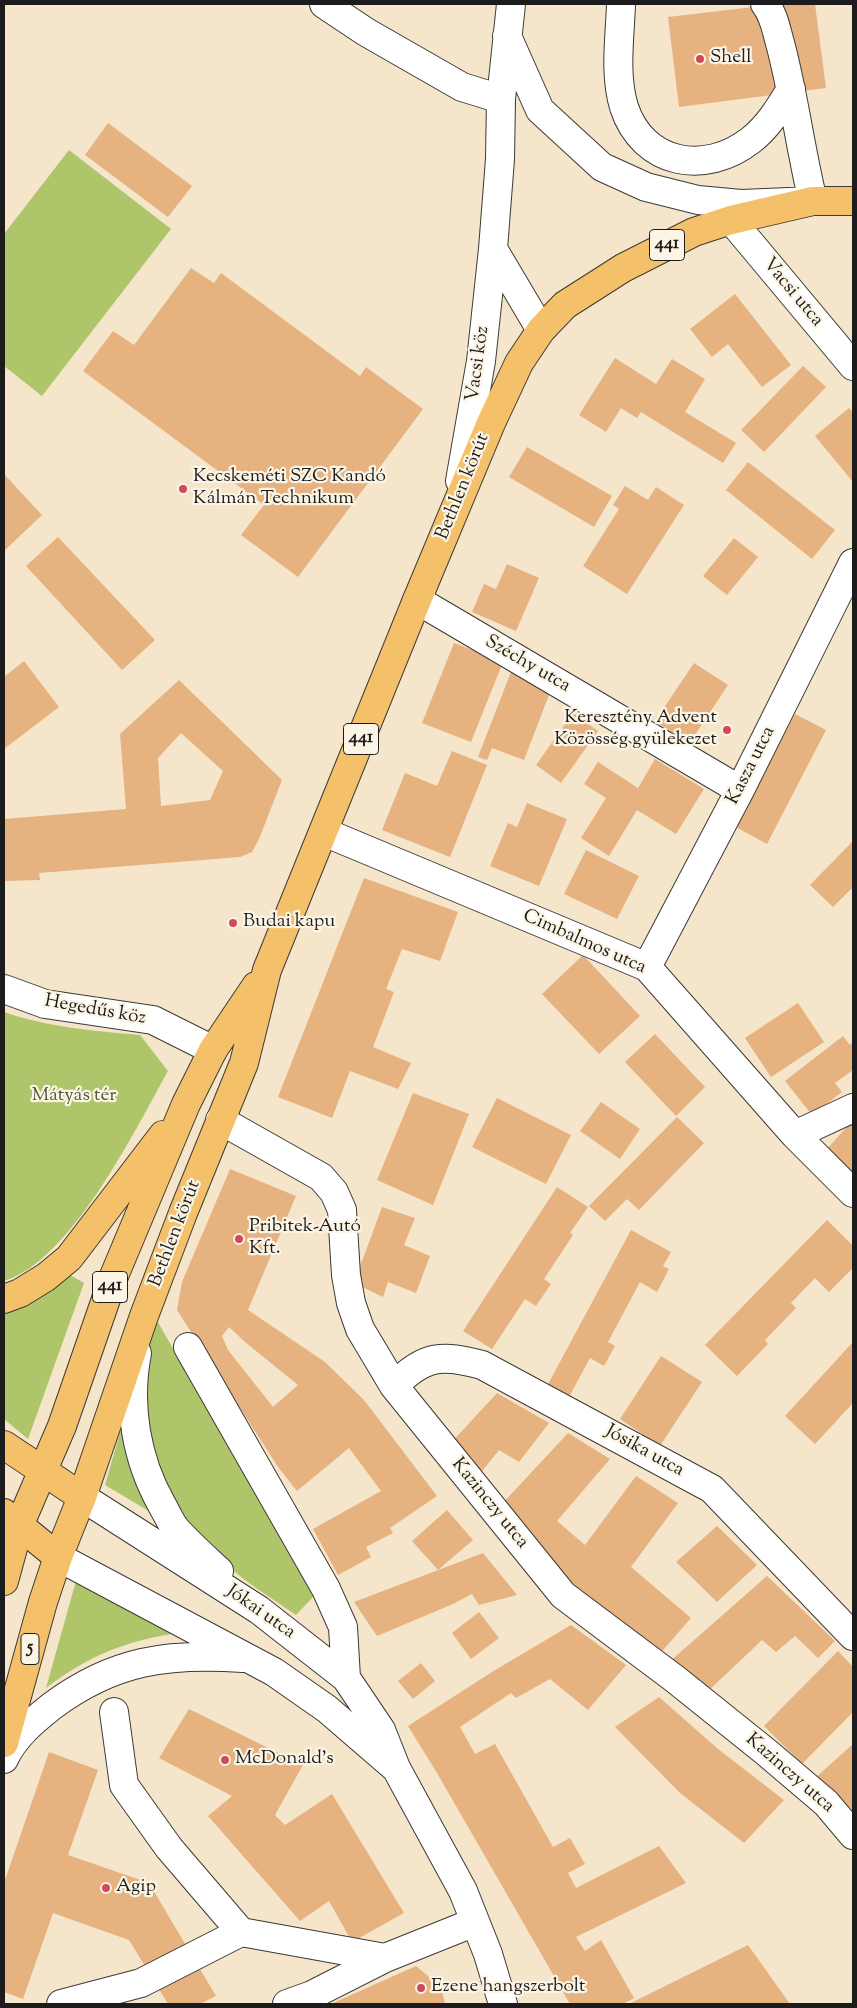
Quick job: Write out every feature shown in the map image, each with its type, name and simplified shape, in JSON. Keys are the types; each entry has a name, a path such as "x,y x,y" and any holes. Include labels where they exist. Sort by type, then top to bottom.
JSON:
{"main road":[{"name":"Bethlen körút","path":"82,1497 144,1316 244,1063 267,970 494,415 520,363 541,330 564,305 596,284 694,232 731,220 813,201 853,201"},
{"name":"Bethlen körút","path":"42,1472 62,1426 114,1276 186,1104 213,1050 267,970"},
{"path":"4,1299 46,1277 69,1258 186,1104"},
{"path":"4,1445 82,1497"},
{"path":"4,1581 12,1520 42,1472"},
{"name":"5","path":"4,1743 43,1602 58,1557 82,1497"},
{"path":"12,1520 58,1557"}],"street":[{"path":"324,4 366,32 462,86 501,98"},
{"name":"Vacsi köz","path":"456,508 481,361 493,248 500,159 501,98 506,36 511,4"},
{"path":"621,4 619,73 624,106 636,131 658,152 674,159 691,162 726,156 753,139 774,114 791,89"},
{"path":"506,36 540,110 602,167 646,187 698,200 741,204 813,201 804,163 791,89 771,12 765,4"},
{"name":"Vacsi utca","path":"731,220 853,366"},
{"path":"493,248 541,330"},
{"name":"Kasza utca","path":"647,967 740,790 853,563"},
{"name":"Széchy utca","path":"417,600 740,790"},
{"name":"Cimbalmos utca","path":"324,832 647,967 795,1135 853,1193"},
{"name":"Hegedűs köz","path":"4,989 44,1004 154,1020 213,1050"},
{"path":"795,1135 853,1108"},
{"name":"Kazinczy utca","path":"220,1120 321,1177 334,1192 342,1210 346,1275 355,1318 394,1386 563,1595 766,1752 826,1803 853,1835"},
{"path":"144,1316 133,1373 133,1405 137,1440 143,1464 153,1489 174,1527 259,1610"},
{"path":"188,1347 326,1589 343,1627 346,1678"},
{"name":"Jósika utca","path":"394,1386 410,1369 429,1361 447,1358 459,1358 482,1365 503,1375 712,1489 853,1636"},
{"name":"Jókai utca","path":"82,1497 259,1610 346,1678 381,1730 396,1768 463,1891 488,1954 503,2004"},
{"name":"Jókai utca","path":"58,1557 274,1672 327,1709 396,1768"},
{"path":"4,1759 23,1730 73,1691 99,1676 131,1665 162,1659 204,1656 252,1659"},
{"path":"114,1712 124,1785 169,1848 241,1932"},
{"path":"287,2004 312,1995 385,1958 475,1922"},
{"path":"61,2004 108,1997 141,1983 241,1932 385,1958"}],"green space":[{"path":"69,150 171,229 42,396 4,366 4,234"},
{"name":"Mátyás tér","path":"4,1012 54,1025 140,1035 168,1071 99,1191 77,1221 53,1248 29,1269 4,1281"},
{"path":"70,1275 84,1283 28,1439 4,1419 4,1311"},
{"path":"155,1317 314,1596 296,1615 226,1564 195,1530 171,1492 155,1449 145,1389 147,1360"},
{"path":"123,1422 152,1513 105,1485"},
{"path":"76,1581 177,1633 123,1646 93,1658 46,1688"}],"building":[{"path":"779,4 815,4 826,88 679,107 668,17"},
{"path":"108,123 192,186 168,217 85,155"},
{"path":"191,268 214,283 221,273 360,376 366,367 423,409 298,577 241,535 264,505 83,371 113,331 134,345"},
{"path":"735,294 791,365 762,387 728,344 712,357 690,329"},
{"path":"615,358 656,384 672,359 705,379 685,412 736,443 723,463 641,412 637,418 621,408 606,432 579,415"},
{"path":"803,366 826,387 764,452 741,430"},
{"path":"849,408 853,413 853,482 815,436"},
{"path":"527,447 612,496 594,527 509,477"},
{"path":"748,462 835,530 812,559 726,490"},
{"path":"4,474 42,515 4,551"},
{"path":"625,486 648,500 656,487 684,505 627,594 583,566 619,509 613,505"},
{"path":"58,537 155,640 122,670 26,566"},
{"path":"734,538 758,557 727,595 703,576"},
{"path":"507,564 539,578 516,631 472,612 484,584 496,589"},
{"path":"454,643 503,662 471,742 422,723"},
{"path":"24,661 59,707 4,749 4,677"},
{"path":"694,663 728,685 689,744 655,721"},
{"path":"511,672 552,687 524,760 492,748 487,760 478,757"},
{"path":"179,680 282,780 252,852 240,857 39,873 40,880 4,881 4,819 126,809 120,734","holes":["181,733 223,771 210,800 161,806 158,758"]},
{"path":"573,713 598,731 561,783 536,765"},
{"path":"795,714 826,730 767,844 736,827"},
{"path":"452,751 487,765 450,857 382,830 405,773 437,786"},
{"path":"655,759 704,789 676,834 637,810 609,856 581,838 606,798 584,784 598,762 638,788"},
{"path":"527,803 567,819 539,886 490,866 508,823 517,827"},
{"path":"853,841 853,887 833,907 810,885"},
{"path":"586,850 639,876 617,919 564,894"},
{"path":"364,878 458,912 440,961 402,949 386,989 394,992 373,1047 411,1063 398,1089 350,1071 332,1118 278,1097"},
{"path":"583,955 640,1016 599,1054 542,994"},
{"path":"798,1003 824,1042 771,1077 745,1038"},
{"path":"655,1034 705,1087 676,1116 625,1062"},
{"path":"843,1036 850,1045 853,1042 853,1070 835,1083 842,1092 812,1115 785,1081"},
{"path":"413,1093 469,1114 433,1205 377,1180"},
{"path":"497,1098 571,1135 546,1184 472,1147"},
{"path":"601,1102 640,1129 620,1159 580,1131"},
{"path":"677,1117 704,1143 639,1210 627,1199 605,1221 589,1206"},
{"path":"853,1120 853,1175 826,1150"},
{"path":"230,1169 296,1196 248,1310 325,1362 364,1400 437,1496 390,1528 393,1533 366,1547 371,1557 338,1575 313,1529 381,1491 349,1448 297,1491 278,1467 177,1310 182,1282","holes":["229,1327 298,1385 273,1407 228,1350 222,1336"]},
{"path":"557,1187 588,1207 570,1233 573,1235 544,1279 551,1284 536,1306 525,1299 492,1349 463,1331"},
{"path":"382,1207 415,1218 404,1245 430,1256 416,1293 388,1282 383,1297 354,1283"},
{"path":"827,1220 853,1246 853,1268 829,1292 815,1278 791,1303 796,1308 765,1340 768,1344 737,1376 705,1345"},
{"path":"631,1230 671,1252 663,1266 669,1269 657,1292 640,1282 608,1342 615,1346 604,1366 590,1358 569,1397 547,1386"},
{"path":"853,1342 853,1403 815,1444 785,1416"},
{"path":"661,1356 702,1382 660,1446 620,1419"},
{"path":"497,1393 549,1423 519,1462 499,1450 479,1475 450,1444"},
{"path":"568,1433 610,1459 557,1521 585,1545 636,1476 678,1503 631,1567 691,1618 657,1657 612,1621 562,1574 502,1504"},
{"path":"447,1510 473,1540 438,1570 412,1541"},
{"path":"717,1526 757,1565 717,1602 676,1562"},
{"path":"483,1553 517,1595 479,1605 472,1594 377,1636 354,1602"},
{"path":"767,1576 835,1641 818,1658 795,1636 776,1652 762,1640 706,1693 668,1663"},
{"path":"479,1612 499,1638 471,1659 452,1633"},
{"path":"571,1625 626,1665 588,1710 550,1679 516,1698 511,1693 460,1727 475,1754 495,1744 553,1847 570,1838 585,1864 568,1873 576,1888 659,1846 686,1883 576,1937 585,1951 601,1940 634,1998 623,2004 570,2004 408,1726 492,1672"},
{"path":"838,1651 853,1667 853,1712 802,1764 764,1726"},
{"path":"421,1663 435,1681 413,1699 398,1681"},
{"path":"659,1697 718,1749 784,1800 744,1843 680,1793 615,1727"},
{"path":"189,1709 303,1765 275,1815 285,1825 332,1794 404,1913 352,1942 329,1901 300,1921 208,1816 232,1796 159,1758"},
{"path":"853,1744 853,1818 815,1778"},
{"path":"49,1752 98,1770 68,1855 149,1883 216,1996 200,2004 168,2004 129,1940 53,1913 23,1999 4,1992 4,1883"},
{"path":"748,1945 790,2004 629,2004"},
{"path":"416,1966 441,1987 445,2004 331,2004"}],"place":[{"name":"Shell","path":"700,59"},
{"name":"Kecskeméti SZC Kandó Kálmán Technikum","path":"183,489"},
{"name":"Keresztény Advent Közösség gyülekezet","path":"727,730"},
{"name":"Budai kapu","path":"233,923"},
{"name":"Pribitek-Autó Kft.","path":"239,1239"},
{"name":"McDonald's","path":"225,1760"},
{"name":"Agip","path":"106,1888"},
{"name":"Ezene hangszerbolt","path":"421,1988"}]}
